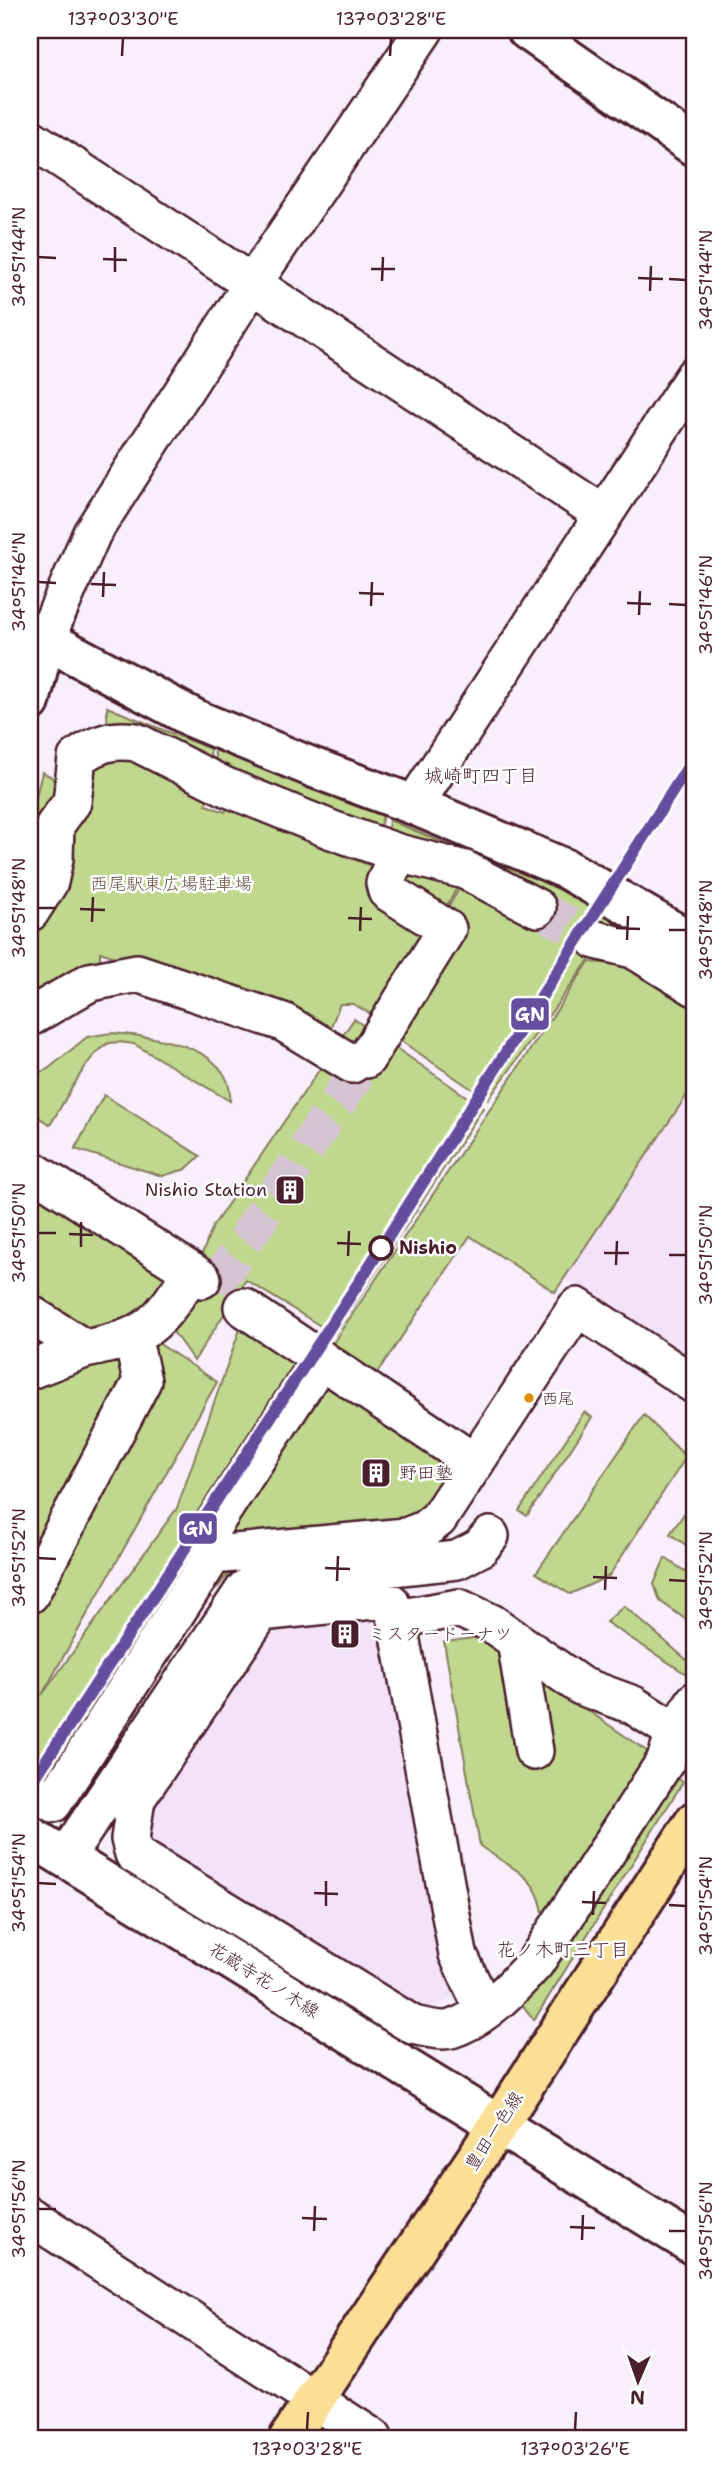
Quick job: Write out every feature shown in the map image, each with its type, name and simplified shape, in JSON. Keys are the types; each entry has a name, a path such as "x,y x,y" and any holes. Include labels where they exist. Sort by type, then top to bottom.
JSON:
{"main road":[{"name":"豊田一色線","path":"289,2438 499,2124 695,1821"}],"street":[{"path":"30,702 38,636 92,533 251,286 424,30"},
{"path":"527,30 695,147"},
{"path":"30,138 251,286 603,514"},
{"path":"414,804 695,375"},
{"path":"38,636 197,720 314,768 414,804 566,869 695,944"},
{"path":"30,912 48,882 54,859 55,825 72,802 74,768 78,758 104,742 136,741 226,787 398,853 465,870 537,908"},
{"path":"398,853 385,883 387,891 447,928"},
{"path":"30,1017 90,982 136,973 284,1023 359,1061 479,877"},
{"path":"596,940 633,948 695,988"},
{"path":"30,1169 197,1276 161,1319 126,1341 85,1349 30,1370"},
{"path":"243,1307 475,1463"},
{"path":"213,1555 406,1537 424,1530 438,1518 577,1307 695,1385"},
{"path":"30,1314 85,1349"},
{"path":"30,1594 142,1381 136,1353 126,1341"},
{"path":"213,1555 206,1536 321,1359"},
{"path":"65,1858 245,1589 262,1581 457,1560 470,1555 490,1536"},
{"path":"30,1789 53,1802 213,1555"},
{"path":"485,2010 458,1954 397,1619 390,1602 382,1599 261,1612 136,1799 130,1839 134,1854 412,2025 450,2030 485,2010 510,1991 535,1963 666,1760 675,1732 695,1700"},
{"path":"397,1619 459,1608 516,1641 581,1686 633,1705 675,1732"},
{"path":"516,1641 534,1751"},
{"name":"花蔵寺花ノ木線","path":"31,1838 695,2246"},
{"path":"30,2216 373,2438"}],"shaded area":[{"path":"695,1083 695,1363 565,1278"},
{"path":"383,1608 454,1997 416,2015 142,1844 142,1804 262,1622"}],"green space":[{"name":"西尾駅東広場駐車場","path":"107,707 210,749 212,786 206,805 225,812 228,806 316,838 315,845 380,869 430,936 481,854 620,917 488,1100 376,1024 378,1018 353,1004 340,1004 330,1029 100,952 100,969 30,1016 30,822 42,772 52,777 56,786 108,751"},
{"path":"214,748 383,815 374,850 220,794"},
{"path":"389,820 476,856 432,930 380,898"},
{"path":"628,960 695,1005 695,1083 555,1292 470,1236 377,1373 333,1343 589,962 616,964"},
{"path":"354,1019 483,1108 335,1335 246,1280 194,1361 172,1330 185,1297 155,1341 217,1382 42,1695 177,1508 253,1292 494,1461 413,1547 230,1572 30,1817 30,1179 191,1282 213,1226"},
{"path":"111,1033 168,1041 205,1056 219,1067 228,1082 230,1101 134,1044 117,1042 107,1044 91,1058 50,1125 30,1111 30,1076 48,1069 87,1037"},
{"path":"104,1095 200,1156 186,1169 162,1176 75,1149"},
{"path":"584,1412 592,1417 527,1516 519,1511"},
{"path":"644,1415 686,1457 609,1576 570,1594 536,1573"},
{"path":"695,1498 695,1543 689,1547 670,1534"},
{"path":"665,1558 695,1578 695,1626 660,1601 654,1584"},
{"path":"624,1606 695,1667 694,1679 606,1622"},
{"path":"481,1637 651,1754 544,1924 538,1895 532,1885 516,1869 480,1846 444,1642"},
{"path":"665,1771 683,1782 534,2020 517,1998"}],"tunnel":[{"path":"537,908 596,940"},
{"path":"214,1287 366,1059"}],"transit line":[{"name":"GN","path":"30,1785 367,1270 695,756"}],"place":[{"name":"Nishio Station","path":"290,1190"},
{"name":"Nishio","path":"381,1248"},
{"name":"西尾","path":"529,1398"},
{"name":"野田塾","path":"376,1473"},
{"name":"ミスタードーナツ","path":"345,1634"}],"district":[{"name":"城崎町四丁目","path":"481,775"},
{"name":"花ノ木町三丁目","path":"563,1949"}]}
